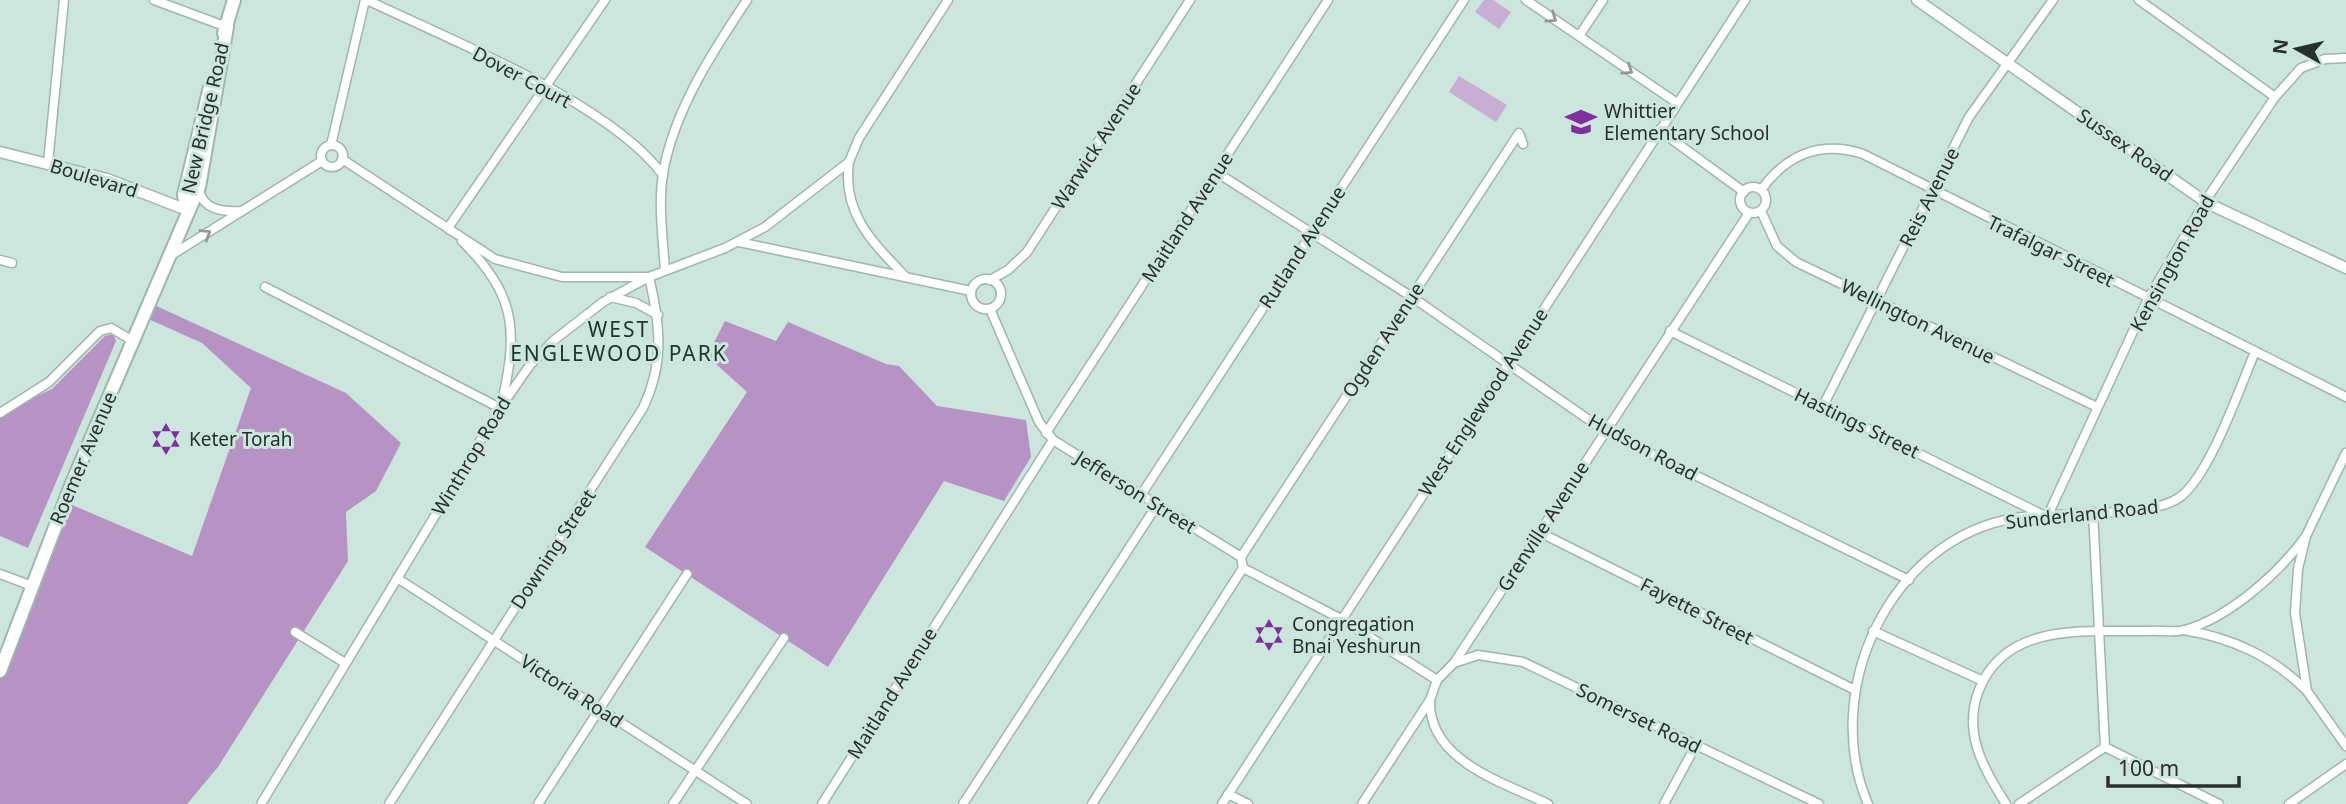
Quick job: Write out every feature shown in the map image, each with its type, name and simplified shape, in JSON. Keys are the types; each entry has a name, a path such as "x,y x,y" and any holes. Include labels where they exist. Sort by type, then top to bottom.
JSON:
{"main road":[{"name":"New Bridge Road","path":"150,303 187,210 199,187 234,0"},
{"name":"New Bridge Road","path":"187,210 184,195 221,40 227,27"},
{"name":"Roemer Avenue","path":"0,671 20,615 150,303"},
{"name":"Roemer Avenue","path":"0,656 20,615"}],"street":[{"path":"48,163 64,0"},
{"path":"154,0 227,27"},
{"path":"322,161 321,152 331,145 366,0"},
{"name":"Dover Court","path":"366,0 545,87 619,132 647,155 663,175"},
{"path":"448,228 605,0"},
{"path":"665,271 663,175 674,132 695,88 747,0"},
{"name":"Winthrop Road","path":"904,275 871,241 855,216 848,191 849,162 859,138 948,0"},
{"name":"Warwick Avenue","path":"990,280 1008,270 1027,252 1190,0"},
{"name":"Maitland Avenue","path":"822,804 1216,172 1328,0"},
{"name":"Rutland Avenue","path":"1141,495 1464,0"},
{"path":"1526,0 1677,103"},
{"path":"1578,36 1603,0"},
{"name":"West Englewood Avenue","path":"1222,804 1745,0"},
{"name":"Sussex Road","path":"1917,0 2205,202 2346,268"},
{"name":"Reis Avenue","path":"1824,406 1969,117 2053,0"},
{"path":"2139,0 2275,97"},
{"name":"Kensington Road","path":"2045,515 2148,299 2205,202 2275,97 2301,68 2325,59 2346,58"},
{"path":"1659,130 1744,192"},
{"name":"Ogden Avenue","path":"1241,557 1519,133 1523,144"},
{"path":"331,145 341,150 342,159"},
{"name":"Trafalgar Street","path":"1761,190 1779,168 1799,155 1838,148 1863,155 1931,192 2346,397"},
{"name":"Boulevard","path":"0,152 107,179 187,210"},
{"path":"342,159 495,259 562,277 649,277"},
{"path":"322,161 333,167 342,159"},
{"path":"169,257 322,161"},
{"name":"Winthrop Road","path":"261,804 500,406 530,365 553,341 610,298 649,277 739,242 786,214 849,162"},
{"name":"Hudson Road","path":"1216,172 1412,297 1605,431 1909,580"},
{"path":"199,187 200,195 210,206 224,211 244,210"},
{"path":"1751,188 1761,190 1766,199 1761,211 1749,213 1741,204 1744,192 1751,188"},
{"name":"Wellington Avenue","path":"1761,211 1770,235 1786,255 2098,407"},
{"name":"Grenville Avenue","path":"1362,804 1430,700 1437,680 1454,663 1749,213"},
{"path":"265,287 500,406 512,355 509,313 486,268 448,228"},
{"path":"739,242 971,291"},
{"path":"0,260 12,263"},
{"name":"Downing Street","path":"389,804 643,408 656,376 660,357 658,315 649,277"},
{"path":"990,280 998,285 1001,293 999,303 990,309 976,306 971,291 976,283 990,280"},
{"path":"610,298 636,303 658,315"},
{"path":"990,309 1050,437"},
{"path":"0,414 43,387 100,331 111,328 133,341"},
{"name":"Hastings Street","path":"1670,331 2045,515"},
{"name":"Sunderland Road","path":"1868,804 1855,757 1855,690 1873,631 1909,580 1940,552 1974,532 2013,518 2156,509 2179,498 2203,469 2255,352"},
{"name":"Jefferson Street","path":"1050,437 1241,557"},
{"path":"2307,691 2295,613 2298,569 2306,536 2346,453"},
{"path":"963,804 1157,505"},
{"path":"2093,512 2105,747"},
{"name":"Fayette Street","path":"1539,532 1855,690"},
{"path":"2184,630 2228,608 2255,589 2280,568 2306,536"},
{"path":"1092,804 1243,568 1241,557"},
{"path":"1243,568 1341,619 1437,680"},
{"path":"0,574 32,586"},
{"path":"538,804 687,574"},
{"name":"Victoria Road","path":"397,578 747,804"},
{"path":"2006,804 1983,767 1974,738 1974,709 1983,681 2005,652 2030,638 2099,632 2184,630 2226,640 2278,665 2307,691 2346,746"},
{"path":"1873,631 1983,681"},
{"path":"295,632 345,663"},
{"path":"673,804 784,638"},
{"name":"Somerset Road","path":"1454,663 1478,655 1523,662 1819,804"},
{"path":"1430,700 1435,729 1453,753 1548,804"},
{"path":"1664,804 1696,745"},
{"path":"2019,804 2105,747"},
{"path":"2105,747 2219,804"},
{"path":"2289,804 2346,764"},
{"path":"1228,794 1248,804"}],"shaded area":[{"path":"1484,0 1493,0 1511,12 1499,29 1475,12"},
{"path":"1459,76 1507,105 1496,122 1449,92"},
{"path":"150,303 346,393 401,443 376,491 346,512 348,561 218,767 187,804 0,804 0,671 65,502 192,556 251,388 202,343 144,317"},
{"path":"725,321 776,341 788,322 886,364 899,366 937,406 1026,420 1031,457 1004,501 944,481 828,667 645,547 747,392 707,356"},
{"path":"113,334 116,341 28,548 0,536 0,413 52,389 105,336"}],"place":[{"name":"Whittier Elementary School","path":"1581,122"},
{"name":"Keter Torah","path":"166,439"},
{"name":"Congregation Bnai Yeshurun","path":"1269,635"}],"district":[{"name":"WEST ENGLEWOOD PARK","path":"619,342"}]}
